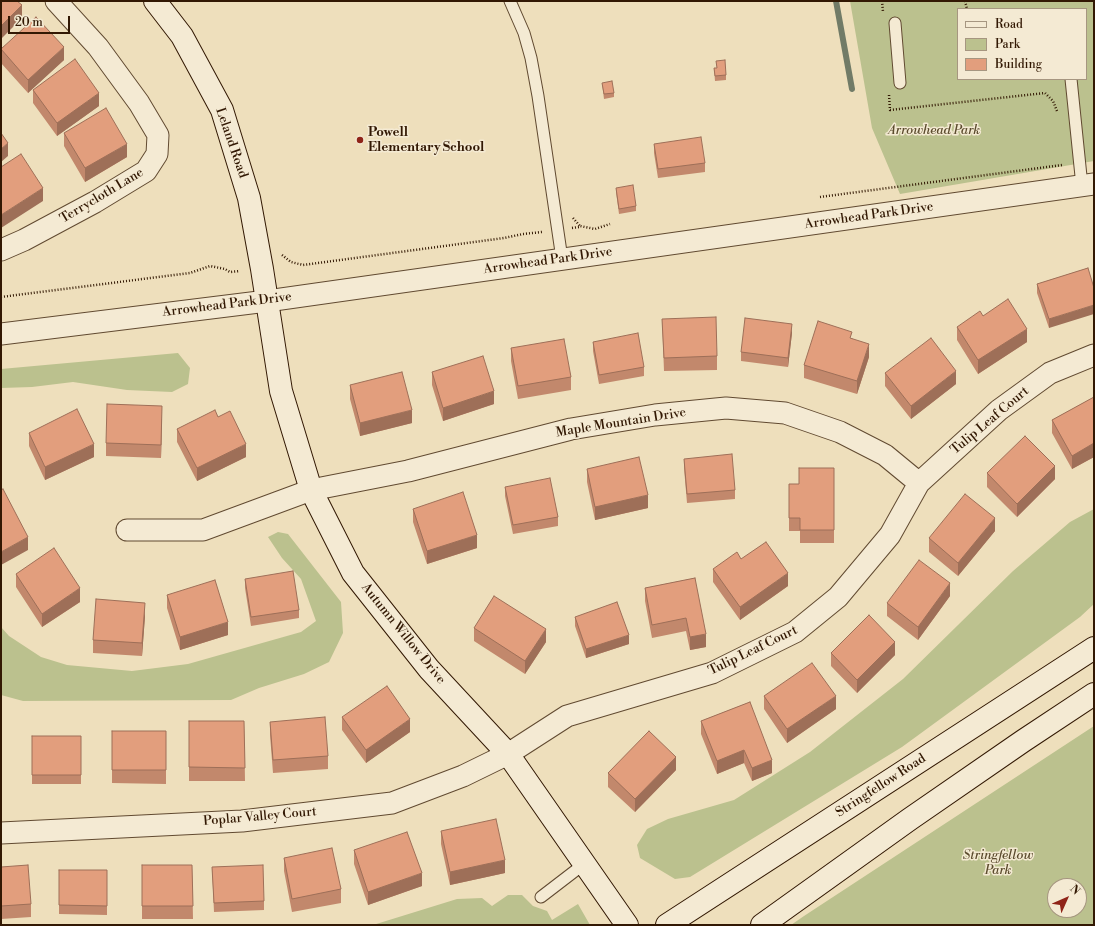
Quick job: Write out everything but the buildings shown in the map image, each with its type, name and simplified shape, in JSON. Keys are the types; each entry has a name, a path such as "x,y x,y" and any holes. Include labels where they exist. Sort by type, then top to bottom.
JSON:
{"street":[{"name":"Terrycloth Lane","path":"1,250 24,240 95,202 146,171 157,154 158,135 139,103 98,46 56,1"},
{"name":"Leland Road","path":"155,1 182,36 222,110 249,198 267,301"},
{"name":"Arrowhead Park Drive","path":"1,334 267,301 1088,185"},
{"name":"Autumn Willow Drive","path":"267,301 281,391 311,490 353,573 429,669 508,754 627,925"},
{"name":"Tulip Leaf Court","path":"508,754 567,716 712,673 795,632 838,597 890,535 919,482 999,410 1050,373 1094,355"},
{"name":"Maple Mountain Drive","path":"127,530 203,530 311,490 408,471 571,429 655,415 726,408 785,413 840,432 885,455 919,482"},
{"name":"Stringfellow Road","path":"667,925 1094,648"},
{"path":"762,925 910,819 1094,694"},
{"name":"Poplar Valley Court","path":"1,833 242,821 392,803 463,776 508,754"}],"lane":[{"path":"510,1 524,33 531,58 562,260"},
{"path":"895,23 900,83"},
{"path":"1071,80 1088,185"},
{"path":"541,897 584,864"}],"path":[{"path":"882,1 884,17"},
{"path":"889,95 890,110 1045,93 1053,101 1057,113"},
{"path":"820,197 1062,165 1062,161"},
{"path":"1,297 190,274 210,266 225,269 230,272 285,266 289,261 303,265 504,238 580,226 595,229 610,224"}],"green space":[{"name":"Arrowhead Park","path":"850,1 1094,1 1094,161 900,194 872,128"},
{"path":"178,353 190,368 188,384 172,392 127,390 73,382 32,387 1,388 1,369"},
{"path":"1094,509 1094,604 1080,617 902,747 690,877 675,879 640,858 637,845 647,829 668,819 734,800 810,752 903,679 1013,571 1070,522"},
{"path":"278,532 288,534 341,602 343,633 329,662 304,674 259,688 231,700 23,701 1,695 1,627 9,636 41,657 67,665 132,671 188,664 301,632 316,621 301,579 282,558 268,537"},
{"name":"Stringfellow Park","path":"1094,726 1094,925 791,925 804,916"},
{"path":"508,895 522,895 533,906 547,911 552,920 578,904 590,925 373,925 457,899 482,898 492,906"}],"waterway":[{"path":"836,1 852,89"}],"place":[{"name":"Powell Elementary School","path":"360,140"}]}
